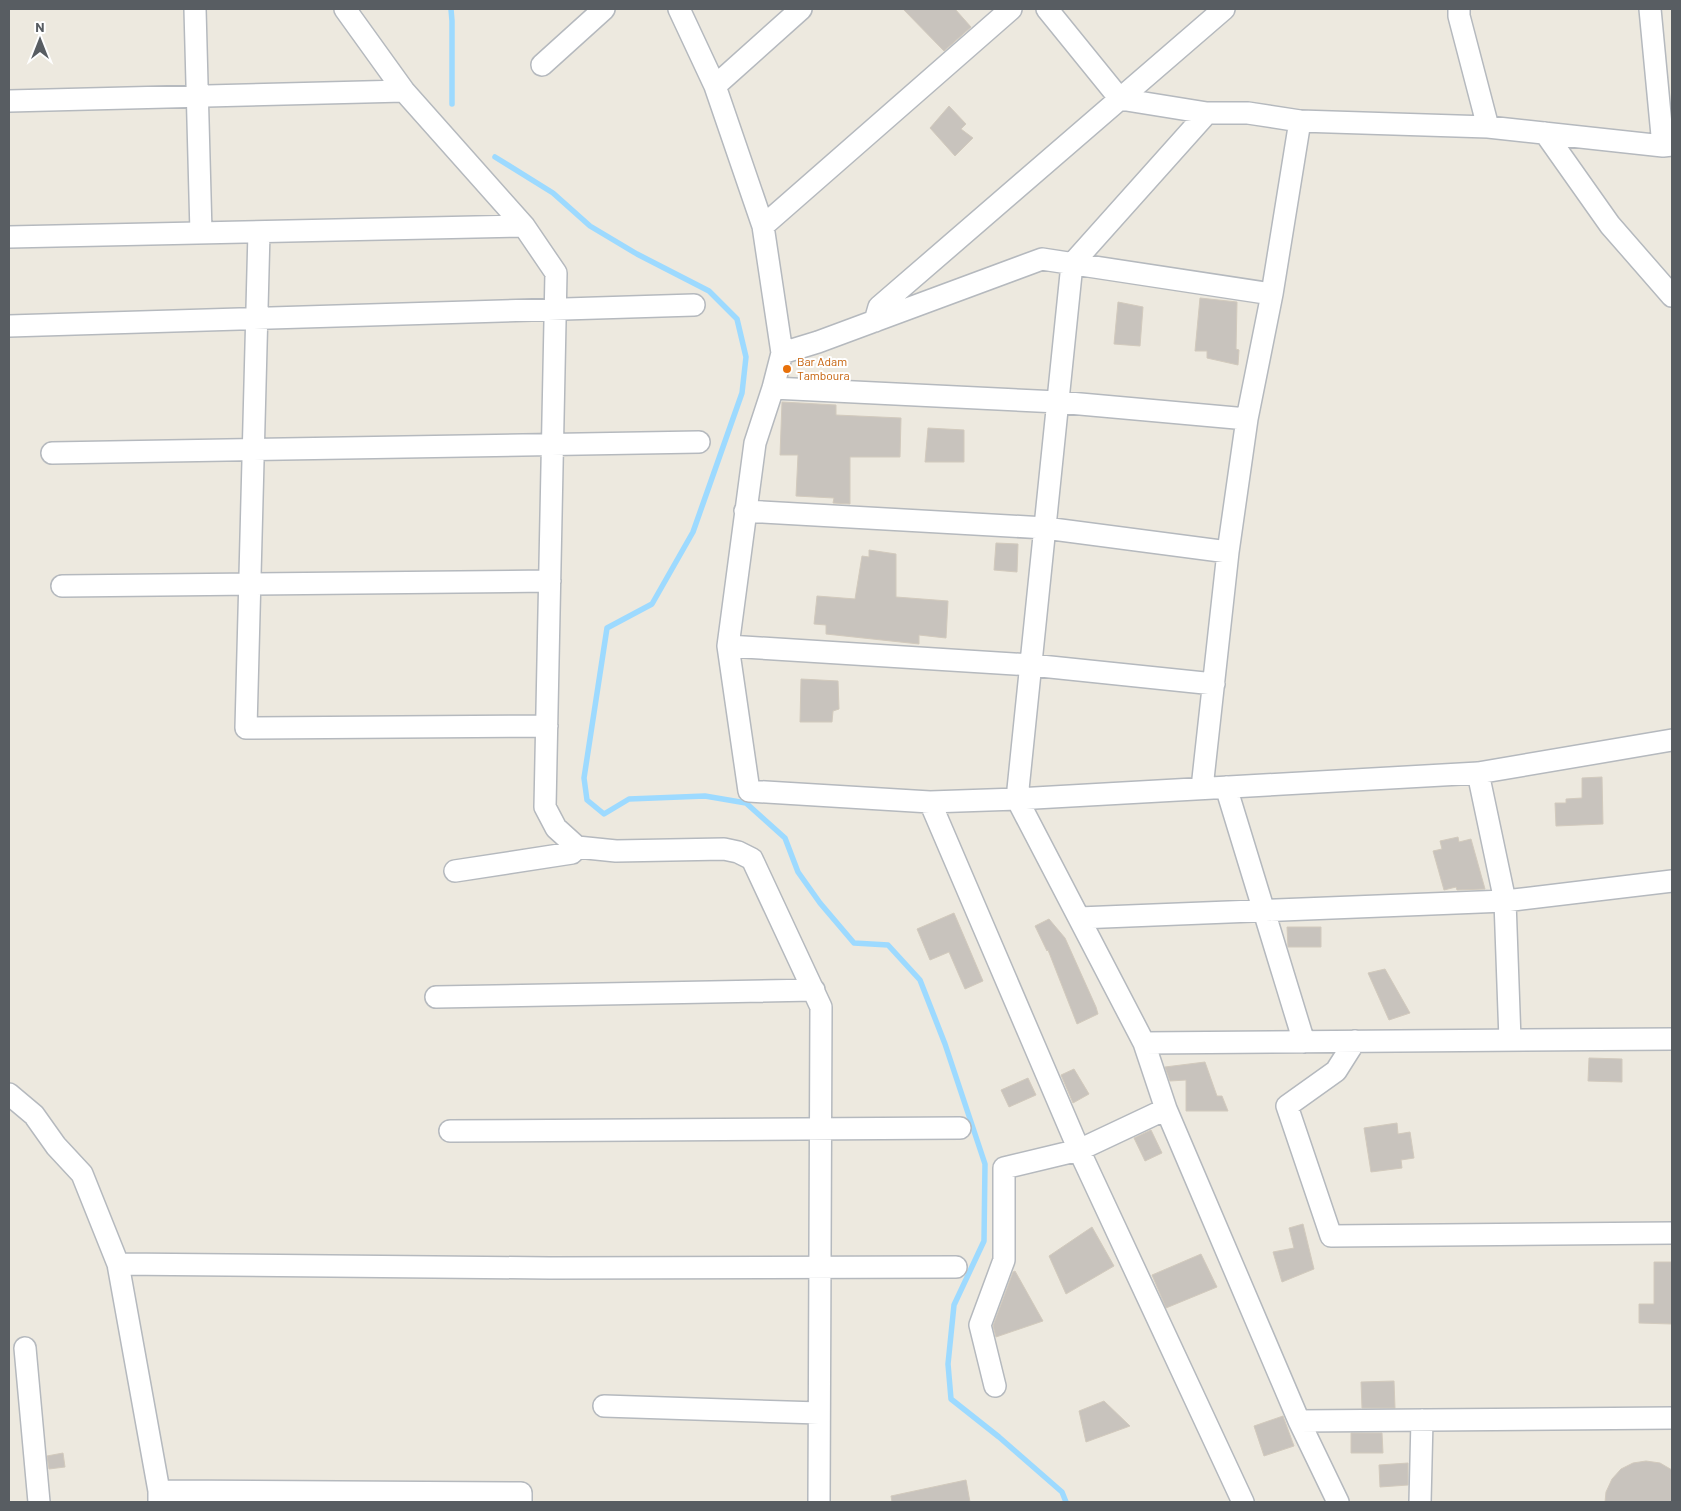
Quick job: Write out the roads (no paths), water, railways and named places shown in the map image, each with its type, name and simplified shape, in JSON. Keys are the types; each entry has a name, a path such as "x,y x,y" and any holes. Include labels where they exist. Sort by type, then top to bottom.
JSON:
{"street":[{"path":"194,9 202,233"},
{"path":"345,9 404,91 524,226 556,273 545,807 556,828 577,847 616,851 724,849 738,852 752,860 822,1007 819,1502"},
{"path":"542,65 604,9"},
{"path":"679,9 716,86 763,226 782,352 773,388 755,443 728,646 749,791 930,802 1017,799 1478,773 1672,740"},
{"path":"716,86 801,9"},
{"path":"763,226 1011,9"},
{"path":"1047,9 1120,99 1207,113 1248,113 1300,121 1488,127 1667,145 1650,9"},
{"path":"875,321 879,307 1224,9"},
{"path":"1457,11 1488,127"},
{"path":"9,101 404,91"},
{"path":"1207,113 1072,264 1017,799 1144,1043 1166,1109 1299,1421 1338,1502"},
{"path":"1202,788 1228,552 1247,419 1272,294 1300,121"},
{"path":"1545,133 1610,225 1672,296"},
{"path":"9,237 524,226"},
{"path":"259,232 246,728 547,726"},
{"path":"782,352 818,342 1042,259 1272,294"},
{"path":"9,326 694,305"},
{"path":"773,388 1058,402 1247,419"},
{"path":"52,453 699,442"},
{"path":"745,511 1045,528 1228,552"},
{"path":"62,586 550,581"},
{"path":"728,646 1031,665 1214,684"},
{"path":"1478,773 1505,901 1510,1040"},
{"path":"1226,787 1304,1042"},
{"path":"930,802 1079,1150 1243,1502"},
{"path":"455,871 572,853 577,847"},
{"path":"1079,918 1505,901 1672,881"},
{"path":"436,997 814,990"},
{"path":"1144,1043 1672,1039"},
{"path":"1355,1041 1336,1071 1287,1106 1331,1236 1672,1233"},
{"path":"9,1094 34,1116 56,1146 82,1174 118,1264 159,1497 521,1493 521,1502"},
{"path":"995,1386 980,1326 1004,1260 1004,1168 1079,1150 1166,1109"},
{"path":"450,1131 960,1128"},
{"path":"118,1264 550,1268 956,1267"},
{"path":"25,1348 39,1502"},
{"path":"604,1406 819,1413"},
{"path":"1299,1421 1672,1418"},
{"path":"1420,1502 1422,1420"}],"waterway":[{"path":"451,9 452,104"},
{"path":"495,157 553,193 590,226 637,254 709,291 737,319 746,357 742,393 693,532 652,604 607,628 584,778 587,800 604,814 629,799 705,796 746,803 785,838 798,872 820,903 854,943 888,945 920,980 945,1044 985,1164 984,1241 954,1305 948,1364 951,1399 999,1437 1062,1492 1066,1502"}],"place":[{"name":"Bar Adam Tamboura","path":"787,369"}]}
